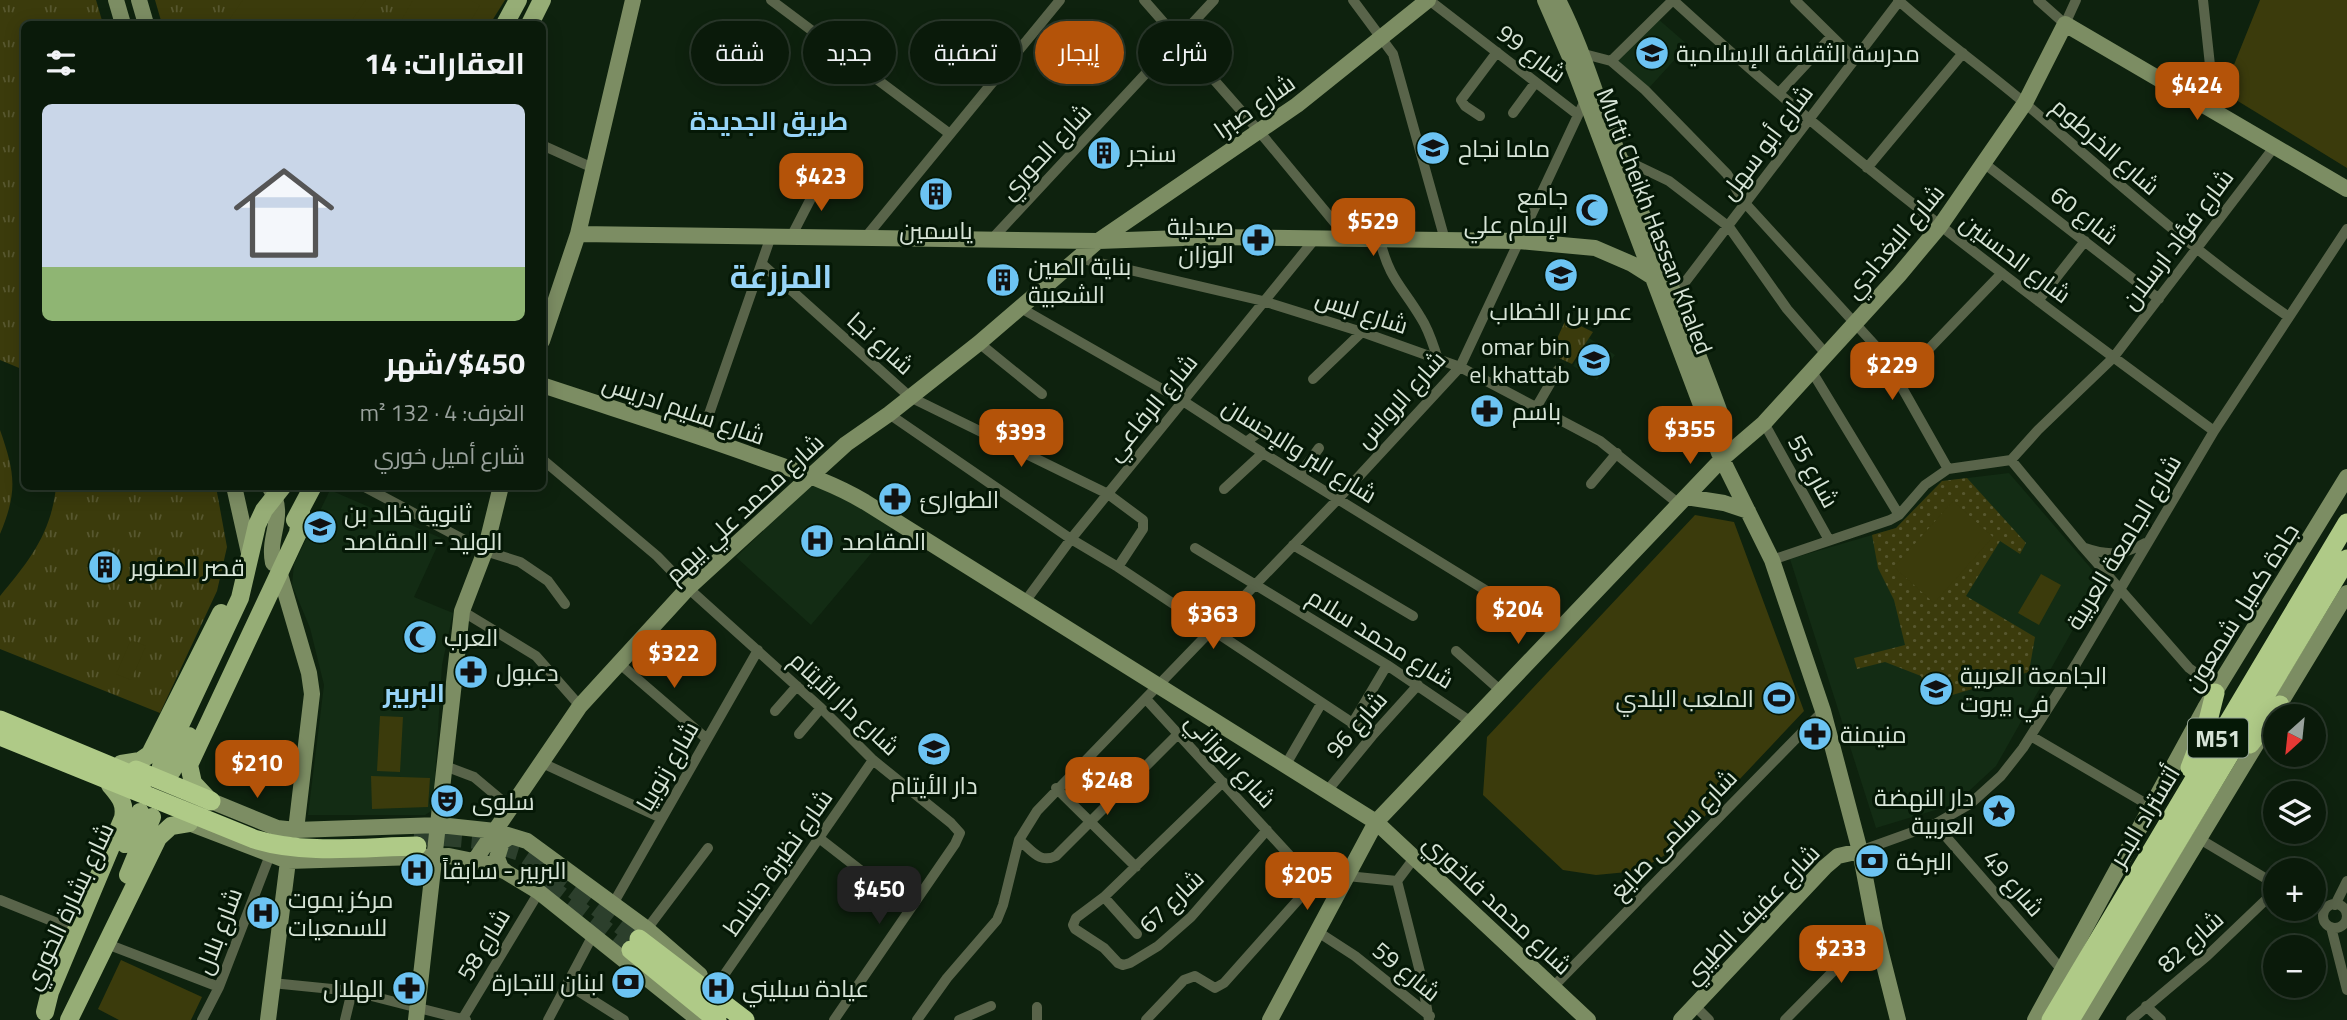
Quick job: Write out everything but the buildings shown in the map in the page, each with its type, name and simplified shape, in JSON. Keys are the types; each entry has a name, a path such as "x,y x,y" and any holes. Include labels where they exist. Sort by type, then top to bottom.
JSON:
{"highway":[{"name":"أتستراد البحر","path":"2098,958 2161,833 2347,523"},
{"name":"M51","path":"2051,1020 2193,832 2347,559"},
{"path":"2161,833 2200,742 2217,691"},
{"path":"1,726 121,764 211,801"},
{"path":"1,726 67,765 189,823"},
{"path":"1,726 268,831 311,837 416,840"},
{"path":"2193,832 2263,726"},
{"path":"67,765 277,846 307,848 416,840"},
{"path":"639,939 717,1020"},
{"path":"639,939 745,1020"},
{"name":"M51","path":"2070,1020 2098,958"},
{"path":"715,988 752,1020"}],"main road":[{"path":"506,21 517,0"},
{"path":"532,21 542,0"},
{"path":"275,490 257,525 240,598 166,768 276,567 298,533 301,510 311,490"},
{"path":"121,764 140,761 150,754 249,558"},
{"path":"211,801 192,783 189,765 276,567"},
{"path":"43,1016 50,992 123,818 125,810 122,801 110,785"},
{"name":"شارع بشارة الخوري","path":"43,1016 146,815 68,1020"},
{"path":"68,1020 159,838 171,827 189,823"}],"street":[{"path":"116,0 121,21"},
{"path":"139,0 145,21"},
{"path":"546,329 578,234 633,0"},
{"path":"771,0 950,134"},
{"path":"865,238 1058,3 1042,0"},
{"path":"1144,0 1162,21"},
{"name":"شارع الحوري","path":"1194,21 1214,0"},
{"path":"1353,0 1391,51 1445,240"},
{"name":"شارع صبرا","path":"1098,240 1176,190 1297,105 1380,38 1410,6 1429,0"},
{"name":"شارع 99","path":"1429,0 1535,83 1581,107"},
{"name":"Mufti Cheikh Hassan Khaled","path":"1545,0 1569,55 1581,107 1664,308 1722,459 1772,560 1823,711 1860,851 1875,929 1898,1020"},
{"name":"Mufti Cheikh Hassan Khaled","path":"1558,0 1584,54 1621,158 1724,424 1722,459"},
{"path":"1611,61 1673,0"},
{"name":"شارع الحسنين","path":"1673,0 1867,168 2038,302 2214,431"},
{"path":"1795,0 1830,38 1854,59"},
{"name":"شارع الخرطوم","path":"1899,0 2025,103 2196,250 2234,280 2289,317"},
{"name":"شارع أبو سهل","path":"1664,308 1729,227 1899,0"},
{"path":"2038,0 2066,20 2215,107 2347,180"},
{"path":"2066,20 2076,0"},
{"path":"2203,0 2215,107"},
{"name":"شارع البغدادي","path":"1270,1020 1376,822 1722,459 1764,423 1940,226 2025,103 2066,20"},
{"path":"1779,93 1830,38"},
{"path":"1480,116 1461,100 1497,52"},
{"path":"1867,168 1963,53"},
{"path":"1584,54 1611,61 1645,90 1717,162 1745,203 1883,354 1948,469"},
{"name":"شارع الحوري","path":"992,239 1138,81"},
{"path":"1513,113 1535,83"},
{"path":"1217,84 1349,240"},
{"name":"شارع الرواس","path":"917,1020 947,978 991,929 1003,905 1019,840 1029,821 1056,788 1158,687 1460,367 1594,84"},
{"path":"2215,107 2347,190"},
{"name":"شارع فؤاد ارسلان","path":"2011,460 2038,430 2113,358 2275,146"},
{"path":"546,147 593,168"},
{"path":"1621,158 1669,181 1729,227 1787,309 1826,354"},
{"name":"شارع 60","path":"1985,164 2159,299"},
{"path":"791,237 823,175"},
{"name":"شارع الجامعة العربية","path":"1860,851 1935,824 1981,796 2001,776 2031,736 2214,431 2347,229"},
{"path":"578,234 1098,240 1210,237 1518,242 1595,248 1632,264 1651,276 1668,274"},
{"path":"701,437 771,236"},
{"name":"شارع محمد علي بيهم","path":"475,860 503,834 511,808 580,705 621,664 688,588 846,444 889,414 979,343 1098,240"},
{"name":"شارع الرفاعي","path":"1024,603 1071,539 1314,240"},
{"path":"1380,240 1388,269 1423,321 1438,359"},
{"path":"2038,302 2085,241"},
{"name":"شارع لبس","path":"1078,258 1263,301 1460,367 1582,430 1682,501"},
{"name":"شارع نجا","path":"762,264 910,397"},
{"path":"1898,381 2002,274"},
{"name":"شارع البر والإحسان","path":"1019,307 1183,401 1555,633"},
{"path":"1313,379 1362,332"},
{"path":"979,343 1039,388"},
{"path":"1537,406 1558,370"},
{"path":"1811,370 1899,515"},
{"name":"شارع سليم ادريس","path":"546,386 701,437 837,486 1158,687"},
{"path":"910,397 1108,494 1143,520 1143,529 1118,567"},
{"path":"889,414 1071,539 1118,567 1371,736"},
{"name":"شارع 55","path":"1764,423 1829,540"},
{"path":"1246,442 1261,431"},
{"path":"1300,474 1319,448"},
{"path":"1224,489 1263,453"},
{"path":"1591,484 1617,453"},
{"path":"1772,560 1899,515 1925,485 1948,469 2011,460 2189,668 2217,691"},
{"name":"شارع دار الأيتام","path":"546,462 634,536 821,708 873,760 959,831 960,835 834,1020"},
{"name":"جادة كميل شمعون","path":"2035,1020 2150,806 2347,477"},
{"path":"235,490 249,558"},
{"path":"276,490 279,511 271,545 309,673 312,694 296,830"},
{"path":"371,490 485,551 520,562 548,580 565,604"},
{"path":"417,1013 462,611 485,551 500,490"},
{"path":"1682,501 1724,503 1748,511"},
{"path":"2083,547 2101,553 2119,554 2148,541"},
{"path":"1293,545 1413,616"},
{"name":"شارع محمد سلام","path":"1195,548 1387,665 1471,722"},
{"path":"2281,704 2347,593"},
{"path":"462,611 536,656 580,705"},
{"name":"شارع زنوبيا","path":"613,904 758,650"},
{"path":"1456,651 1501,691"},
{"path":"621,664 706,739"},
{"path":"1352,723 1387,665"},
{"name":"شارع 96","path":"1327,791 1371,736 1418,685"},
{"path":"775,711 797,686"},
{"name":"شارع محمد فاخوري","path":"1158,687 1376,822 1588,1020"},
{"name":"شارع الوزاني","path":"1146,699 1314,882"},
{"path":"1285,765 1321,704"},
{"path":"799,734 821,708"},
{"name":"شارع سلمى صايغ","path":"1553,987 1823,711"},
{"path":"1019,840 1041,859 1048,860 1056,856 1178,734"},
{"path":"2031,736 2150,806"},
{"name":"شارع نظيرة جنبلاط","path":"715,988 873,760"},
{"path":"540,762 662,818"},
{"path":"445,766 474,777 511,808"},
{"path":"1137,934 1104,897 1223,782"},
{"path":"1056,788 1136,867"},
{"path":"211,801 278,828 416,840 436,856 475,860 506,872"},
{"path":"189,823 288,861 416,840 439,825 503,834 527,841 613,904 639,939 715,988"},
{"name":"شارع 49","path":"1935,824 2061,969"},
{"name":"شارع 67","path":"1104,897 1074,921 1075,929 1104,948 1118,964 1130,963 1158,946 1191,917 1266,830"},
{"path":"2089,1020 2193,832 2263,876"},
{"path":"503,834 497,858 501,868 539,892 699,1020"},
{"path":"819,838 864,873"},
{"path":"639,939 708,848"},
{"name":"شارع عفيف الطيبي","path":"1681,1020 1825,867 1838,856 1860,851"},
{"name":"شارع بلال","path":"202,1020 219,987 270,855"},
{"path":"1415,856 1397,881 1431,1018"},
{"path":"268,1020 288,861"},
{"path":"1146,1020 1190,977 1195,976 1215,988 1224,983 1326,870 1331,868 1349,874 1397,881"},
{"path":"2335,905 2347,881"},
{"name":"شارع 58","path":"464,1019 539,892"},
{"path":"782,892 793,899"},
{"path":"0,900 77,931"},
{"name":"شارع 82","path":"2131,1020 2207,956 2263,902"},
{"path":"2326,907 2335,905 2343,908 2347,918 2341,926 2331,927"},
{"path":"2325,921 2331,927 2347,990"},
{"path":"1785,1020 1875,929"},
{"name":"شارع 59","path":"1318,932 1355,956 1431,1018"},
{"path":"548,1020 593,935"},
{"path":"107,944 219,987"},
{"path":"272,982 352,991 417,1013 464,1019"},
{"path":"567,984 624,1020"},
{"path":"345,1020 352,991"},
{"path":"959,1020 991,1003 989,1020"},
{"path":"1694,1005 1709,1020"},
{"path":"2146,1006 2161,1020"},
{"path":"1037,1007 1037,1020"}],"shaded area":[{"name":"مدرسة الثقافة الإسلامية","path":"1657,18 1688,45 1648,89 1615,61"},
{"name":"omar bin el khattab","path":"1589,338 1615,355 1597,380 1573,366"},
{"name":"الجامعة العربية في بيروت","path":"2009,473 2101,580 1996,766 1955,804 1876,828 1790,559 1896,528 1942,481"},
{"name":"المقاصد","path":"815,485 895,525 811,625 736,557 806,490"},
{"path":"330,490 441,538 414,597 453,613 442,665 433,810 425,815 308,815 324,685 310,628 292,585 294,564"}],"green space":[{"path":"0,0 96,0 102,21 21,21 21,369 0,360"},
{"path":"155,0 505,0 492,21 161,21"},
{"path":"243,0 366,0 351,21 228,21"},
{"path":"413,0 470,0 480,5 471,21 401,21"},
{"path":"2260,0 2347,0 2347,168 2223,92"},
{"path":"1566,319 1593,332 1572,364 1550,354"},
{"path":"0,430 9,458 12,494 0,534"},
{"path":"1967,478 2026,543 2020,554 2000,541 1966,596 2035,637 2029,672 1929,702 1921,676 1885,662 1857,669 1854,658 1905,645 1894,600 1878,568 1872,535 1896,528 1942,481"},
{"path":"55,490 217,490 227,547 217,591 160,713 0,649 0,596 37,546"},
{"path":"1953,501 1993,537 1934,603 1894,567"},
{"path":"1695,515 1734,522 1804,711 1672,851 1638,871 1596,875 1563,870 1483,795 1487,737"},
{"path":"2041,574 2061,585 2039,625 2018,613"},
{"path":"131,640 146,646 131,680 116,674"},
{"path":"380,716 403,717 400,772 377,771"},
{"path":"371,776 430,778 428,807 372,809"},
{"path":"121,960 202,997 191,1020 119,1020 98,1009"}],"tunnel":[{"path":"414,834 483,840 522,852 639,939"},
{"path":"523,867 631,950"}],"place":[{"name":"مدرسة الثقافة الإسلامية","path":"1652,53"},
{"name":"ماما نجاح","path":"1433,148"},
{"name":"سنجر","path":"1104,153"},
{"name":"ياسمين","path":"936,194"},
{"name":"جامع الإمام علي","path":"1592,210"},
{"name":"صيدلية الوزان","path":"1258,240"},
{"name":"عمر بن الخطاب","path":"1561,275"},
{"name":"بناية الصين الشعبية","path":"1003,280"},
{"name":"omar bin el khattab","path":"1594,360"},
{"name":"باسم","path":"1487,411"},
{"name":"الطوارئ","path":"895,499"},
{"name":"ثانوية خالد بن الوليد - المقاصد","path":"320,527"},
{"name":"المقاصد","path":"817,541"},
{"name":"قصر الصنوبر","path":"105,567"},
{"name":"العرب","path":"420,637"},
{"name":"دعبول","path":"471,672"},
{"name":"الجامعة العربية في بيروت","path":"1936,689"},
{"name":"الملعب البلدي","path":"1779,698"},
{"name":"منيمنة","path":"1815,734"},
{"name":"دار الأيتام","path":"934,749"},
{"name":"سلوى","path":"447,801"},
{"name":"دار النهضة العربية","path":"1999,811"},
{"name":"البركة","path":"1872,861"},
{"name":"البربير - سابقاً","path":"417,870"},
{"name":"مركز يموت للسمعيات","path":"263,913"},
{"name":"لبنان للتجارة","path":"628,982"},
{"name":"الهلال","path":"409,988"},
{"name":"عيادة سبليني","path":"718,988"}],"district":[{"name":"طريق الجديدة","path":"769,120"},
{"name":"المزرعة","path":"781,276"},
{"name":"البربير","path":"414,692"}]}
